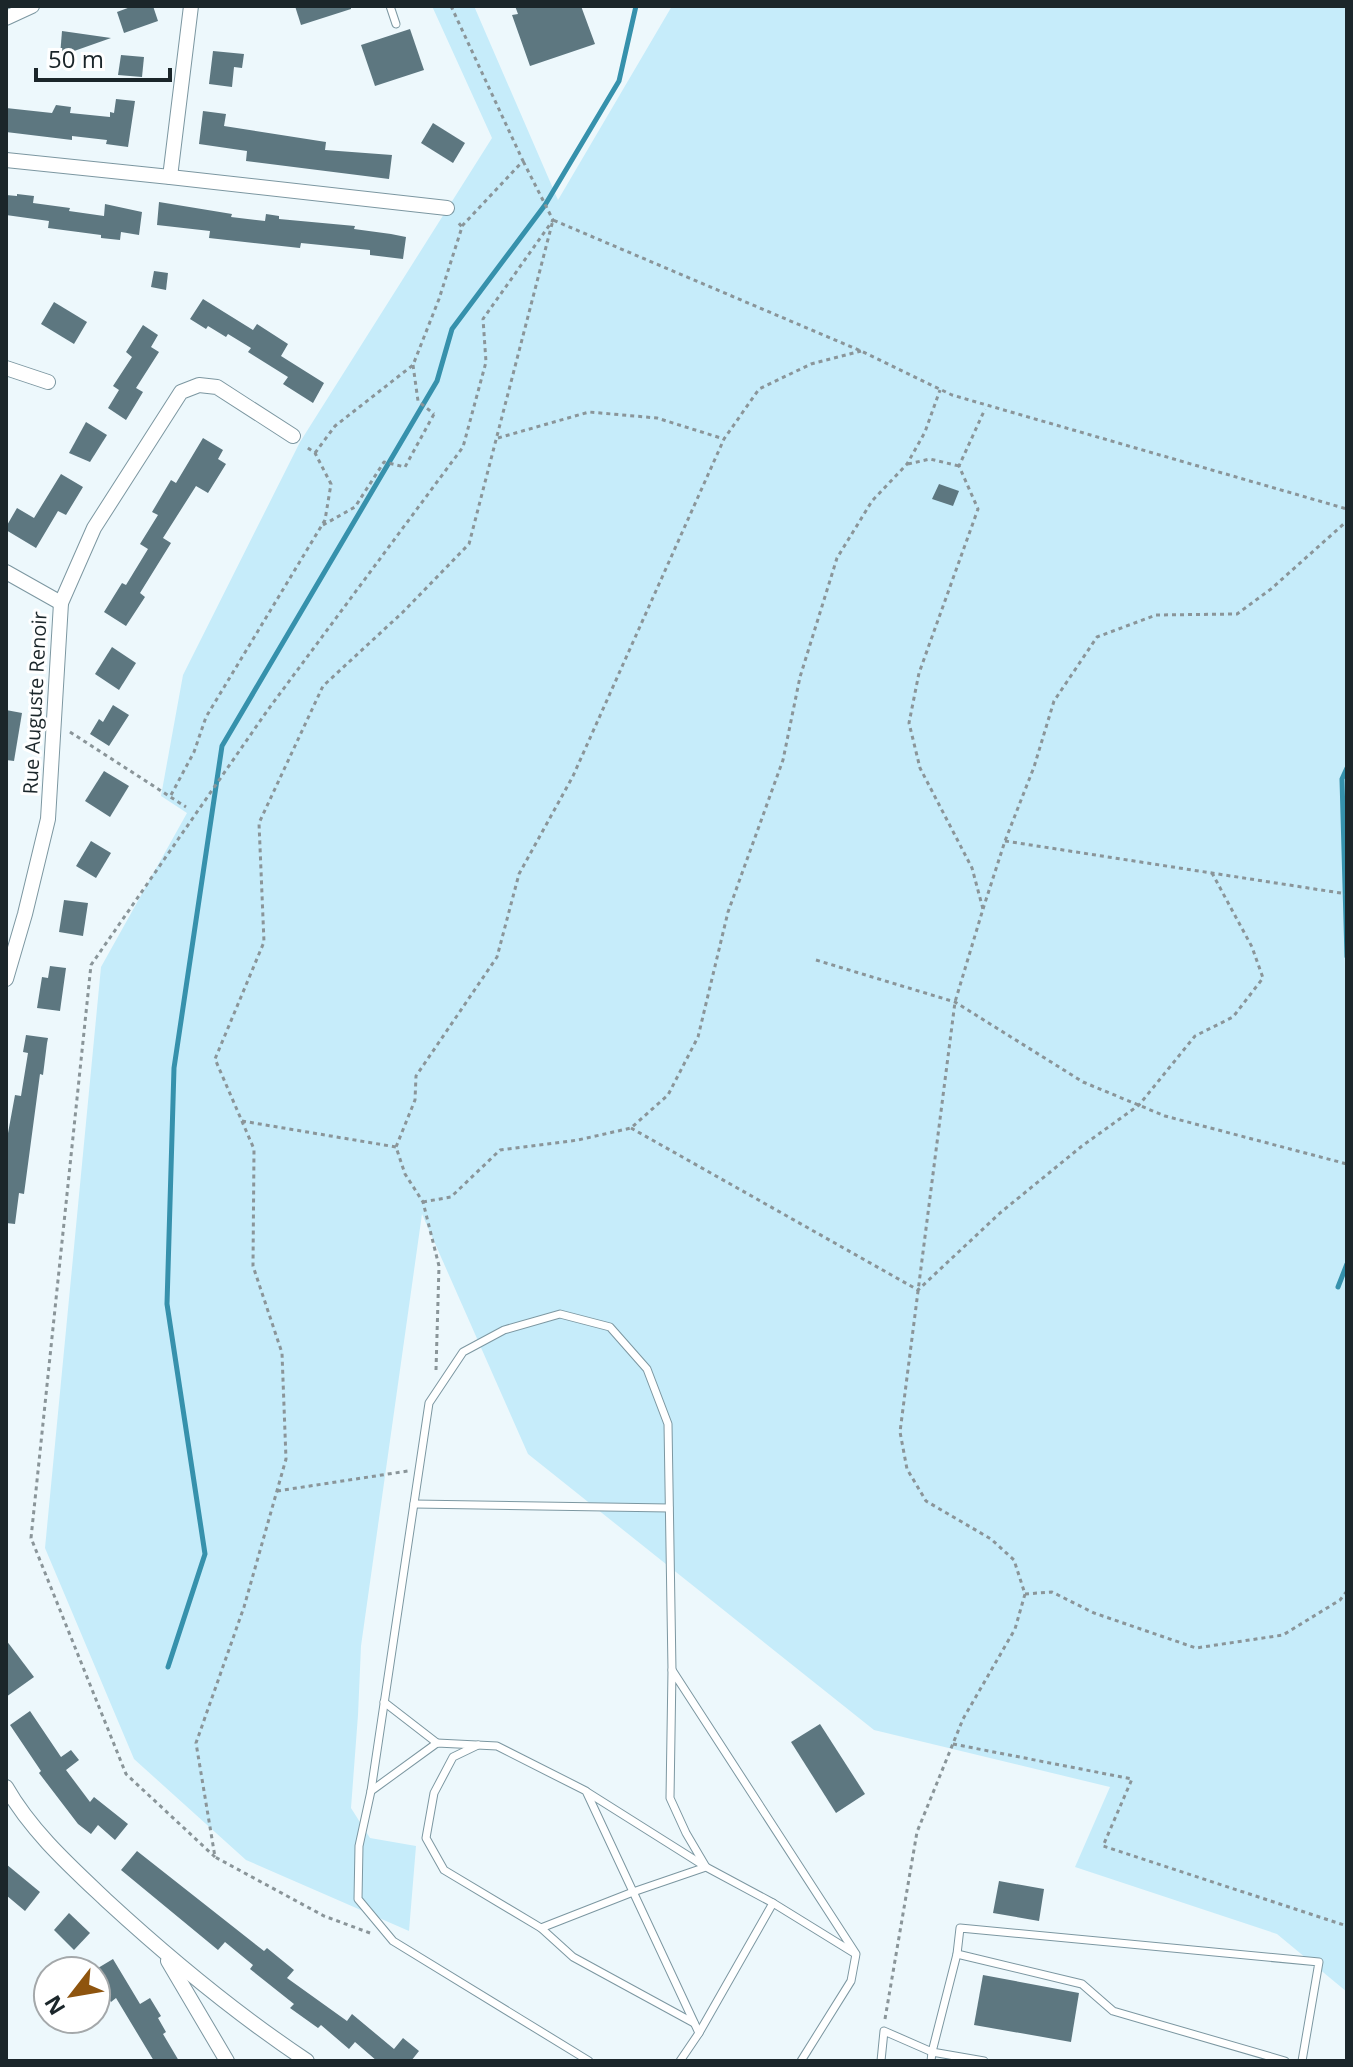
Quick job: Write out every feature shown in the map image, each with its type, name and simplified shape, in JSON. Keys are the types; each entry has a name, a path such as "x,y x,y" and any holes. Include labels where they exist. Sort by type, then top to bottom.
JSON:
{"street":[{"path":"6,18 32,6"},
{"path":"170,177 191,6"},
{"path":"6,160 447,208"},
{"path":"6,368 48,382"},
{"name":"Rue Auguste Renoir","path":"6,979 48,819 61,603 94,528 181,392 199,385 217,387 293,436"},
{"path":"6,572 61,603"},
{"path":"6,1787 19,1810 70,1866 164,1954 263,2032 307,2061"},
{"path":"164,1954 227,2061"}],"lane":[{"path":"390,6 396,24"},
{"path":"589,2061 393,1941 358,1899 359,1846 371,1791 429,1403 463,1352 504,1330 560,1314 610,1327 647,1369 668,1424 672,1670 670,1798 706,1867"},
{"path":"414,1504 669,1508"},
{"path":"672,1670 856,1954 851,1981 801,2061"},
{"path":"384,1702 437,1743 497,1746 586,1791 706,1867 773,1903 856,1954"},
{"path":"371,1791 437,1743"},
{"path":"478,1745 453,1757 434,1793 426,1838 444,1870 541,1928 573,1957 694,2023"},
{"path":"586,1791 699,2033"},
{"path":"541,1928 706,1867"},
{"path":"680,2061 773,1903"},
{"path":"932,2056 957,1954 960,1928 1319,1962 1302,2061"},
{"path":"957,1954 1082,1984 1113,2011 1285,2061"},
{"path":"881,2061 884,2031 932,2056 984,2061"}],"path":[{"path":"451,6 553,220 861,351 952,395 1347,509"},
{"path":"322,526 355,507 384,462 405,467 435,414 418,401 413,365 439,299 462,227 523,161"},
{"path":"447,208 462,227"},
{"path":"215,1857 196,1743 244,1607 286,1459 282,1353 253,1266 254,1149 215,1059 264,942 259,823 323,686 403,612 469,544 553,220"},
{"path":"393,1941 324,1916 215,1857 126,1774 31,1538 91,965 267,711 463,447 486,362 483,319 553,220"},
{"path":"436,1393 439,1266 423,1202 405,1174 396,1147 415,1100 416,1076 497,957 519,874 573,776 724,439 759,389 811,364 861,351"},
{"path":"315,453 335,426 413,365"},
{"path":"423,1202 451,1197 500,1150 578,1140 631,1128 668,1095 698,1037 728,912 783,760 800,677 837,558 872,501 907,464 925,432 940,390"},
{"path":"983,909 972,868 920,768 909,723 919,673 978,509 959,466 985,409"},
{"path":"496,439 589,412 657,418 724,439"},
{"path":"171,795 194,752 206,717 325,520 331,484 315,453 293,436"},
{"path":"907,464 930,459 959,466"},
{"path":"884,2031 917,1832 963,1719 1015,1629 1025,1594 1014,1560 991,1539 926,1501 907,1469 900,1432 955,1002 983,909 1054,701 1097,637 1156,615 1237,614 1271,589 1347,521"},
{"path":"53,721 186,807"},
{"path":"1005,841 1347,894"},
{"path":"918,1290 1000,1213 1082,1146 1139,1105 1195,1036 1233,1017 1263,978 1252,947 1212,873"},
{"path":"816,960 955,1002 1083,1082 1165,1116 1347,1164"},
{"path":"242,1121 396,1147"},
{"path":"631,1128 918,1290"},
{"path":"277,1491 419,1469"},
{"path":"1025,1594 1052,1592 1094,1613 1196,1648 1283,1635 1340,1600 1347,1591"},
{"path":"953,1744 1132,1779 1103,1846 1347,1926"}],"shaded area":[{"path":"432,6 474,6 558,200 672,6 1347,6 1347,1992 1277,1934 1075,1867 1110,1787 874,1730 528,1454 422,1214 361,1646 351,1808 370,1838 416,1846 409,1931 246,1860 134,1759 45,1548 101,967 187,813 161,796 183,675 300,442 492,138"}],"building":[{"path":"133,6 153,6 158,21 124,33 117,12"},
{"path":"295,6 351,6 351,9 301,25"},
{"path":"515,6 581,6 595,44 530,66 512,15 518,14"},
{"path":"410,29 424,70 375,86 361,45"},
{"path":"62,31 111,38 60,56"},
{"path":"213,51 244,54 242,68 234,67 232,87 209,84"},
{"path":"121,55 144,57 142,77 118,75"},
{"path":"116,99 135,101 128,147 106,144 107,140 72,136 72,140 6,132 6,108 52,113 56,105 71,107 70,113 110,117 110,112 114,113"},
{"path":"203,111 226,114 224,126 326,142 325,150 392,155 389,179 246,161 247,151 199,144"},
{"path":"433,123 465,143 453,163 421,143"},
{"path":"6,195 34,196 33,203 70,208 69,211 104,216 105,204 142,212 139,235 121,232 120,240 101,238 101,235 48,228 49,221 6,215"},
{"path":"159,202 232,214 231,217 265,221 266,214 279,216 279,219 355,226 354,229 406,237 403,259 370,255 370,250 301,243 300,248 209,238 210,231 157,225"},
{"path":"154,271 168,273 166,290 151,287"},
{"path":"203,299 253,330 257,324 288,344 281,356 324,383 313,403 283,384 288,377 248,352 251,348 228,334 226,337 190,319"},
{"path":"54,302 87,322 74,344 41,324"},
{"path":"143,325 158,335 151,347 159,352 136,388 143,392 126,420 108,408 119,390 113,386 132,357 126,352"},
{"path":"86,422 107,435 90,462 69,453"},
{"path":"203,438 223,450 218,459 226,464 208,493 196,486 163,538 171,543 140,593 145,597 126,626 104,612 122,583 126,585 148,549 140,544 158,515 152,512 171,480 176,483"},
{"path":"61,474 83,487 66,515 58,511 36,548 6,530 17,508 34,518"},
{"path":"939,484 959,491 953,506 932,499"},
{"path":"112,647 136,663 119,690 95,674"},
{"path":"113,705 129,715 109,746 90,734 99,719 103,722"},
{"path":"6,710 22,713 14,761 6,760"},
{"path":"104,771 129,786 110,817 85,801"},
{"path":"91,841 111,853 96,878 76,866"},
{"path":"64,900 88,903 83,936 59,932"},
{"path":"50,966 66,968 60,1011 37,1008 42,977 48,978"},
{"path":"26,1035 48,1038 43,1075 40,1074 24,1194 19,1193 15,1224 6,1223 6,1144 15,1095 21,1096 28,1053 23,1052"},
{"path":"6,1640 34,1677 6,1697"},
{"path":"30,1711 61,1757 71,1750 79,1760 66,1770 90,1802 94,1797 128,1824 115,1840 98,1825 91,1834 78,1824 39,1773 41,1771 10,1725"},
{"path":"820,1724 865,1794 836,1813 791,1742"},
{"path":"137,1851 264,1951 267,1948 294,1970 287,1978 347,2021 352,2014 394,2049 403,2038 419,2051 411,2061 377,2061 355,2042 349,2049 321,2025 318,2028 290,2008 294,2004 250,1969 253,1965 225,1942 218,1950 121,1870"},
{"path":"6,1864 40,1892 25,1911 6,1895"},
{"path":"999,1881 1044,1889 1039,1921 993,1913"},
{"path":"69,1913 90,1933 74,1950 54,1930"},
{"path":"112,1960 140,2004 150,1998 161,2016 158,2018 166,2032 163,2034 179,2061 154,2061 116,1998 112,2001"},
{"path":"983,1975 1079,1993 1071,2042 974,2025"}],"waterway":[{"path":"168,1667 205,1554 167,1304 174,1068 222,746 437,381 452,329 545,205 619,81 636,6"},
{"path":"1347,768 1342,779 1347,957"},
{"path":"1338,1287 1347,1264"}]}
